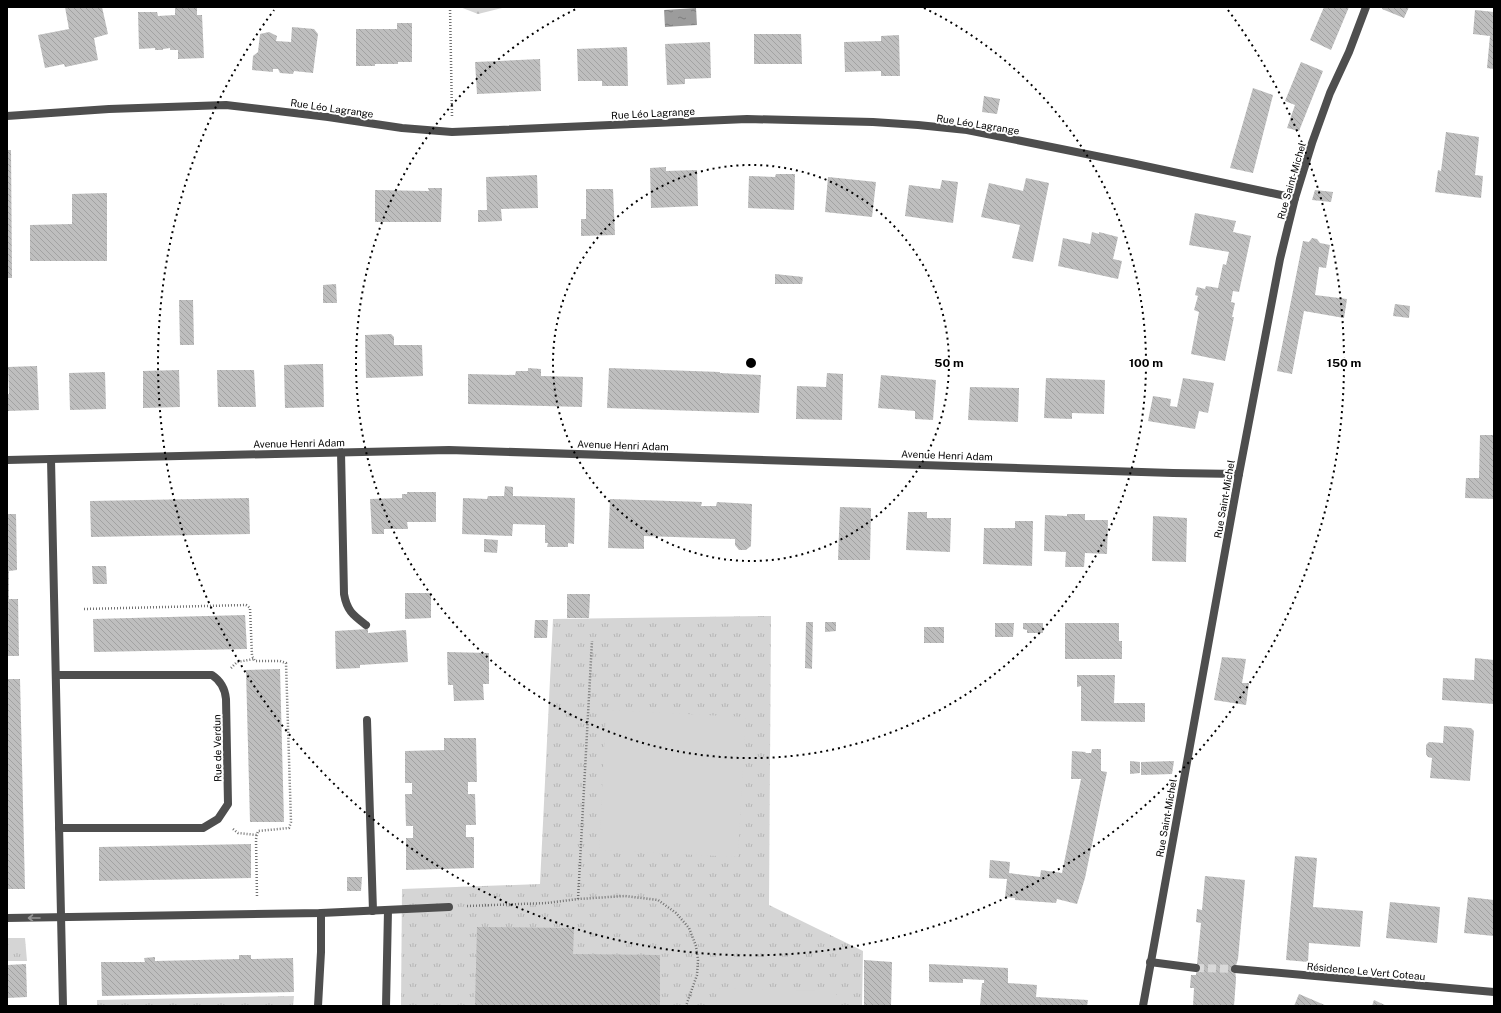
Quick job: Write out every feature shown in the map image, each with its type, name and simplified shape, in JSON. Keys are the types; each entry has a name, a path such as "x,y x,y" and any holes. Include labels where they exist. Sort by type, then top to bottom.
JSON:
{"street":[{"name":"Rue Saint-Michel","path":"1143,1006 1239,474 1280,259 1295,198 1312,143 1330,93 1349,52 1366,7"},
{"name":"Rue Léo Lagrange","path":"7,116 109,109 226,105 328,117 402,128 452,132 747,119 873,122 918,125 975,132 1295,198"},
{"name":"Avenue Henri Adam","path":"7,460 449,450 1239,474"},
{"path":"341,452 344,594 346,606 354,616 366,625"},
{"path":"51,459 63,1006"},
{"path":"56,676 212,675 218,679"},
{"name":"Rue de Verdun","path":"218,679 225,690 226,699 228,804 218,819"},
{"path":"367,720 373,911"},
{"path":"59,828 203,828 218,819"},
{"path":"7,918 320,913 449,907"},
{"path":"386,1006 388,910"},
{"path":"318,1006 321,952 320,913"},
{"path":"1150,962 1196,968"},
{"name":"Résidence Le Vert Coteau","path":"1236,969 1494,992"}],"path":[{"path":"450,7 452,132"},
{"path":"578,899 592,641"},
{"path":"218,679 237,662 254,659"},
{"path":"218,819 238,833 257,835"},
{"path":"449,907 547,903 578,899 625,896 658,900 676,913 689,928 696,946 698,960 697,975 686,1006"}],"green space":[{"path":"460,7 506,7 478,14"},
{"path":"771,616 769,905 863,951 862,1006 401,1006 402,889 540,884 553,619"},
{"path":"606,710 746,717 738,857 599,850"},
{"path":"7,938 25,938 27,961 7,961"},
{"path":"717,988 836,991 836,1006 716,1006"},
{"path":"294,996 293,1006 97,1006 97,1000"}],"water":[{"path":"696,8 697,25 665,27 664,10"}],"building":[{"path":"65,7 102,7 108,34 94,38 98,60 65,67 64,64 45,68 38,35 69,29"},
{"path":"175,7 197,7 197,15 202,15 204,58 178,59 178,50 170,50 170,48 163,50 155,50 155,48 139,49 138,12 157,12 158,16 175,15"},
{"path":"1324,7 1349,7 1331,50 1310,40"},
{"path":"1383,7 1409,7 1404,18 1382,9"},
{"path":"1475,10 1494,12 1494,69 1487,68 1490,36 1473,34"},
{"path":"397,23 412,23 412,62 398,62 398,64 375,64 375,66 356,66 356,29 397,29"},
{"path":"292,27 314,29 318,34 313,73 294,71 293,74 280,73 278,69 273,69 273,72 252,70 253,56 258,52 260,34 269,32 277,36 276,41 291,42"},
{"path":"754,34 801,34 802,64 754,64"},
{"path":"899,35 900,76 881,76 881,71 845,72 844,42 881,41 881,36"},
{"path":"710,42 711,78 685,79 685,84 667,85 665,44"},
{"path":"627,47 628,86 602,86 602,81 578,81 577,49"},
{"path":"540,59 541,91 477,94 475,62"},
{"path":"1301,62 1323,71 1299,131 1287,128 1295,105 1285,101"},
{"path":"1253,88 1273,95 1253,173 1230,168"},
{"path":"984,96 1000,99 997,114 982,112"},
{"path":"1446,132 1479,137 1475,175 1483,176 1481,198 1435,192 1438,170 1441,171"},
{"path":"7,150 11,150 12,278 7,278"},
{"path":"666,167 666,171 697,170 698,206 651,208 650,168"},
{"path":"776,174 795,174 794,210 748,208 749,176 775,177"},
{"path":"537,175 538,208 501,209 502,221 478,222 478,210 487,210 486,177"},
{"path":"828,177 876,182 872,217 825,212"},
{"path":"1026,178 1049,183 1033,262 1012,258 1020,225 981,217 989,183 1023,191"},
{"path":"942,180 958,182 953,223 905,216 909,185 940,189"},
{"path":"428,188 442,188 441,222 375,222 375,190 429,191"},
{"path":"586,189 613,189 615,235 581,236 581,219 586,219"},
{"path":"1315,190 1333,192 1331,202 1312,200"},
{"path":"107,193 107,261 30,261 30,225 72,224 72,194"},
{"path":"1195,213 1236,221 1233,232 1251,236 1239,292 1233,291 1231,302 1235,303 1232,317 1234,317 1225,361 1191,354 1199,312 1194,310 1198,296 1195,295 1197,287 1205,289 1206,286 1218,288 1223,264 1226,265 1229,252 1189,245"},
{"path":"1092,232 1099,234 1099,232 1118,237 1113,259 1122,261 1118,279 1058,266 1063,238 1090,244"},
{"path":"1312,238 1317,239 1320,243 1330,245 1326,268 1319,267 1315,295 1347,299 1344,318 1304,311 1292,374 1277,371 1303,241 1309,242"},
{"path":"775,274 803,277 802,284 775,284"},
{"path":"336,284 337,303 323,303 323,285"},
{"path":"179,300 193,300 194,345 180,345"},
{"path":"1395,304 1410,306 1409,318 1393,316"},
{"path":"391,334 394,337 394,345 422,345 423,376 366,378 365,335"},
{"path":"323,364 324,407 285,408 284,365"},
{"path":"37,366 39,410 7,411 7,394 9,394 8,367"},
{"path":"528,368 541,369 541,376 583,377 582,407 468,404 468,374 515,375 516,371 528,371"},
{"path":"609,368 761,375 759,413 607,408"},
{"path":"179,370 180,407 143,408 143,371"},
{"path":"217,370 254,370 256,407 218,407"},
{"path":"105,372 106,409 70,410 69,373"},
{"path":"827,373 843,374 842,420 796,419 797,386 826,387"},
{"path":"881,375 936,380 933,420 915,419 915,411 878,408"},
{"path":"1046,378 1105,380 1104,414 1072,413 1072,419 1044,418"},
{"path":"1183,378 1214,383 1208,413 1199,411 1195,429 1148,421 1153,396 1171,399 1170,406 1177,407"},
{"path":"970,387 1019,388 1018,422 968,420"},
{"path":"1480,435 1494,435 1494,499 1465,498 1466,478 1479,478"},
{"path":"505,486 513,487 513,496 575,498 574,544 568,543 568,547 547,547 548,543 545,543 545,525 513,524 512,536 462,534 463,498 487,499 488,496 504,496"},
{"path":"407,492 436,492 436,522 407,522 408,529 384,529 384,534 372,534 370,499 402,498 402,494 407,494"},
{"path":"249,498 250,534 91,537 90,501"},
{"path":"610,499 702,502 701,506 716,506 717,502 752,504 751,546 746,550 739,550 735,545 735,539 644,536 644,549 608,548"},
{"path":"840,507 871,508 870,560 838,560"},
{"path":"908,512 927,512 927,518 951,518 950,552 906,550"},
{"path":"7,514 16,514 17,570 9,571 9,599 18,599 19,656 7,656"},
{"path":"1067,514 1085,514 1085,520 1108,520 1107,554 1085,553 1084,567 1065,567 1066,552 1044,551 1045,515 1067,516"},
{"path":"1153,516 1187,518 1186,562 1152,561"},
{"path":"1015,521 1033,521 1032,566 983,564 984,528 1015,528"},
{"path":"484,539 498,540 497,553 484,552"},
{"path":"92,566 106,566 107,584 93,584"},
{"path":"405,593 431,593 431,618 405,619"},
{"path":"567,594 590,594 589,618 567,618"},
{"path":"245,615 247,649 94,652 93,619"},
{"path":"535,620 548,620 547,638 534,638"},
{"path":"806,622 813,622 812,669 805,668"},
{"path":"825,622 836,622 836,631 825,632"},
{"path":"995,623 1014,623 1013,637 995,637"},
{"path":"1023,623 1043,623 1043,633 1027,633 1027,630 1023,629"},
{"path":"1065,623 1119,623 1119,641 1122,641 1122,659 1065,659"},
{"path":"924,627 944,627 944,643 924,643"},
{"path":"368,629 368,633 406,630 408,662 360,665 360,668 336,669 335,631"},
{"path":"447,652 489,653 489,684 483,684 484,700 454,701 453,685 448,685"},
{"path":"1222,657 1246,659 1242,683 1249,683 1246,705 1214,700"},
{"path":"1475,658 1494,660 1494,704 1442,700 1443,678 1474,680"},
{"path":"280,669 284,822 250,822 246,670"},
{"path":"1077,675 1115,675 1114,703 1145,703 1145,722 1081,721 1081,686 1077,687"},
{"path":"7,679 20,679 25,889 7,889"},
{"path":"1444,726 1471,728 1474,731 1470,781 1430,778 1432,758 1428,757 1426,754 1426,745 1429,742 1443,743"},
{"path":"444,738 476,738 477,782 468,782 468,794 475,794 476,825 466,825 466,837 474,837 474,868 406,870 406,838 413,838 413,826 406,826 405,794 412,794 412,783 405,783 405,751 444,750"},
{"path":"1092,749 1101,749 1101,771 1107,772 1085,878 1077,904 1057,899 1056,903 1015,900 1015,898 1005,897 1007,879 989,878 990,860 1010,862 1009,873 1040,877 1041,870 1062,873 1081,779 1071,779 1072,751 1091,753"},
{"path":"1130,761 1140,762 1140,773 1130,774"},
{"path":"1174,761 1172,774 1141,775 1141,762"},
{"path":"251,844 251,878 99,881 99,847"},
{"path":"1295,856 1317,858 1313,907 1363,911 1360,947 1309,943 1308,962 1286,960"},
{"path":"1205,876 1245,880 1238,959 1235,969 1236,979 1234,1006 1193,1006 1194,988 1190,988 1191,975 1196,975 1201,923 1196,922 1197,909 1202,910"},
{"path":"347,877 362,877 361,891 347,891"},
{"path":"1468,897 1494,900 1494,936 1464,933"},
{"path":"1390,902 1440,907 1437,943 1386,938"},
{"path":"477,927 574,928 573,954 660,955 660,1006 475,1006"},
{"path":"239,955 251,955 251,959 293,958 294,992 102,996 101,962 145,962 144,958 155,957 155,961 239,959"},
{"path":"864,960 892,962 891,1006 864,1006"},
{"path":"26,964 27,997 7,998 7,965"},
{"path":"929,964 1008,968 1008,983 1037,985 1036,997 1088,1000 1087,1006 980,1006 982,983 984,983 984,980 963,979 963,983 929,982"},
{"path":"1299,994 1327,1006 1294,1006"},
{"path":"1374,1000 1387,1006 1372,1006"}],"tunnel":[{"path":"1196,968 1235,969"}]}
